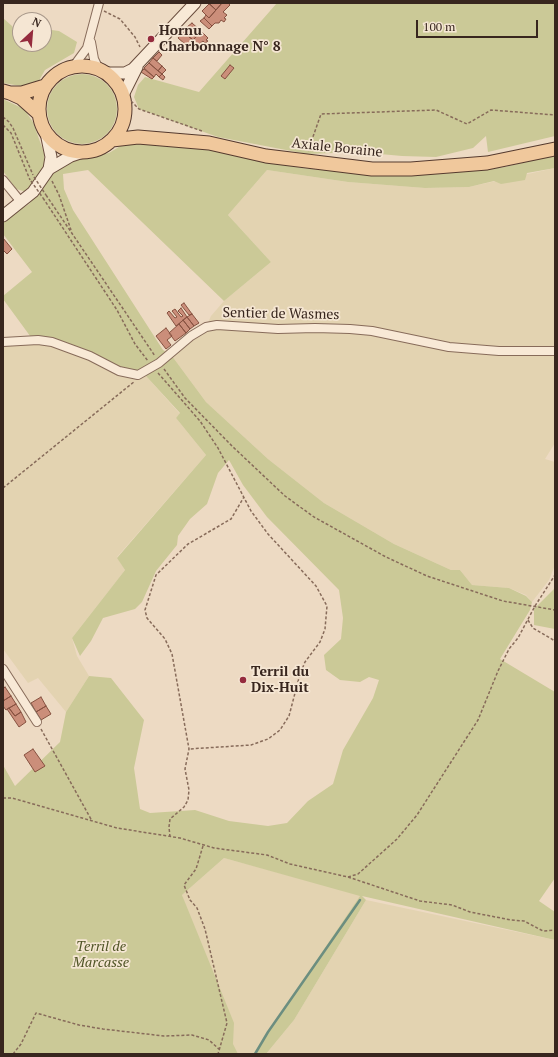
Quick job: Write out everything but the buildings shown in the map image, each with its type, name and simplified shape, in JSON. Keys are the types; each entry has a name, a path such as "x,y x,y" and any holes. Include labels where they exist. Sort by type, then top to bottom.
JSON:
{"main road":[{"path":"86,66 103,71 116,83 123,95 125,114 118,133 103,147 83,152 69,150 56,144 46,133 39,114 40,99 45,86 57,73 73,67 86,66"},
{"path":"6,92 28,92 45,86"},
{"path":"6,92 21,98 39,114"},
{"path":"125,114 132,124 151,138"},
{"name":"Axiale Boraine","path":"112,140 125,137 209,143 273,157 372,169 411,169 487,163 555,149"}],"street":[{"path":"92,37 93,54 103,71 125,73 142,60 195,3"},
{"path":"73,67 87,48 92,37 99,5"},
{"path":"123,95 142,60"},
{"path":"46,133 51,157 49,169"},
{"path":"3,216 33,192 49,169 71,156 83,152"},
{"path":"3,180 21,202"},
{"name":"Sentier de Wasmes","path":"138,375 155,365 191,336 206,327 217,325 278,330 315,328 350,329 372,331 456,347 555,351"},
{"path":"3,342 38,340 52,342 90,356 119,371 138,375"},
{"path":"3,669 37,722"}],"path":[{"path":"99,5 120,19 135,37 142,60"},
{"path":"123,95 139,109 204,132"},
{"path":"307,154 321,114 436,110 467,124 491,110 555,115"},
{"path":"3,117 9,122 34,177 72,232 155,365 232,446 285,496 314,517 386,557 427,576 503,600 555,610"},
{"path":"3,125 11,133 31,181 155,365 200,421 218,448 251,511 268,534 316,586 327,606 325,629 320,642 305,662 300,674 289,716 280,730 268,739 251,745 189,749"},
{"path":"53,182 72,232"},
{"path":"3,488 134,384 138,375"},
{"path":"170,837 170,820 184,807 188,800 189,790 186,769 189,749 172,654 165,638 148,618 145,610 156,575 188,544 231,520 244,497"},
{"path":"348,877 358,874 397,839 417,815 478,720 498,671 509,649 555,575"},
{"path":"528,620 533,628 555,641"},
{"path":"37,722 92,821"},
{"path":"3,798 12,798 117,828 170,837 203,846 267,855 290,864 348,877 420,900 452,905 470,912 510,920 524,921 543,931 555,930"},
{"path":"203,846 196,869 184,885 205,929 227,1023 218,1054"},
{"path":"13,1054 21,1044 36,1013 80,1025 103,1029 164,1036 192,1035 210,1040 220,1050"}],"shaded area":[{"path":"555,168 555,443 545,459 555,462 555,565 549,580 532,602 526,595 509,588 472,585 460,570 451,570 394,544 324,503 268,459 206,402 172,356 206,327 211,316 224,301 271,262 228,215 267,170 348,182 425,188 469,187"},
{"path":"33,340 71,352 124,377 146,376 180,414 176,418 206,455 117,557 125,570 72,638 77,656 89,676 66,712 38,678 28,683 3,649 3,342"},
{"path":"224,858 361,895 253,1054 237,1054 232,1044 182,895"},
{"path":"366,900 555,940 555,1054 266,1054 294,1020"}],"green space":[{"path":"277,3 555,3 555,136 488,152 486,136 473,148 436,157 358,152 307,154 218,137 139,109 134,97 138,85 145,77 199,92"},
{"path":"3,18 12,26 12,52 52,52 52,30 59,31 77,42 74,53 45,70 37,84 21,86 3,83"},
{"path":"82,74 95,77 107,84 114,96 117,109 114,122 107,134 95,141 82,144 69,141 57,134 50,122 47,109 50,96 57,84 69,77"},
{"path":"3,99 24,109 33,122 44,153 45,171 27,192 16,189 3,171"},
{"name":"Terril de Marcasse","path":"141,142 219,149 248,157 302,168 354,173 439,174 505,167 555,155 555,168 527,173 525,180 501,184 494,181 469,187 425,188 348,182 267,170 228,215 271,262 224,301 88,170 63,174 64,189 73,210 163,350 172,356 206,402 268,459 324,503 394,544 451,570 460,570 472,585 509,588 526,596 532,602 530,610 500,659 555,692 555,878 539,901 555,912 555,940 362,896 366,900 294,1020 266,1054 253,1054 360,896 224,858 182,895 234,1023 233,1044 238,1054 3,1054 3,765 15,786 60,742 66,712 89,676 111,678 144,720 134,768 140,809 150,813 195,810 229,821 268,826 287,823 308,801 333,784 343,750 373,698 379,680 369,677 360,682 340,680 326,670 324,655 341,639 343,618 339,590 267,517 243,485 229,460 218,473 207,504 190,519 178,536 177,545 156,571 142,602 135,609 103,618 91,641 80,656 72,638 125,570 117,558 206,455 176,418 180,413 146,376 124,377 71,352 33,340 3,299 3,296 32,272 3,234 3,220 29,204 51,175 74,159 109,153 122,145"},
{"path":"555,588 555,629 534,625 534,609"}],"waterway":[{"path":"255,1054 268,1032 360,900"}],"place":[{"name":"Hornu Charbonnage N° 8","path":"151,39"},
{"name":"Terril du Dix-Huit","path":"243,680"}]}
